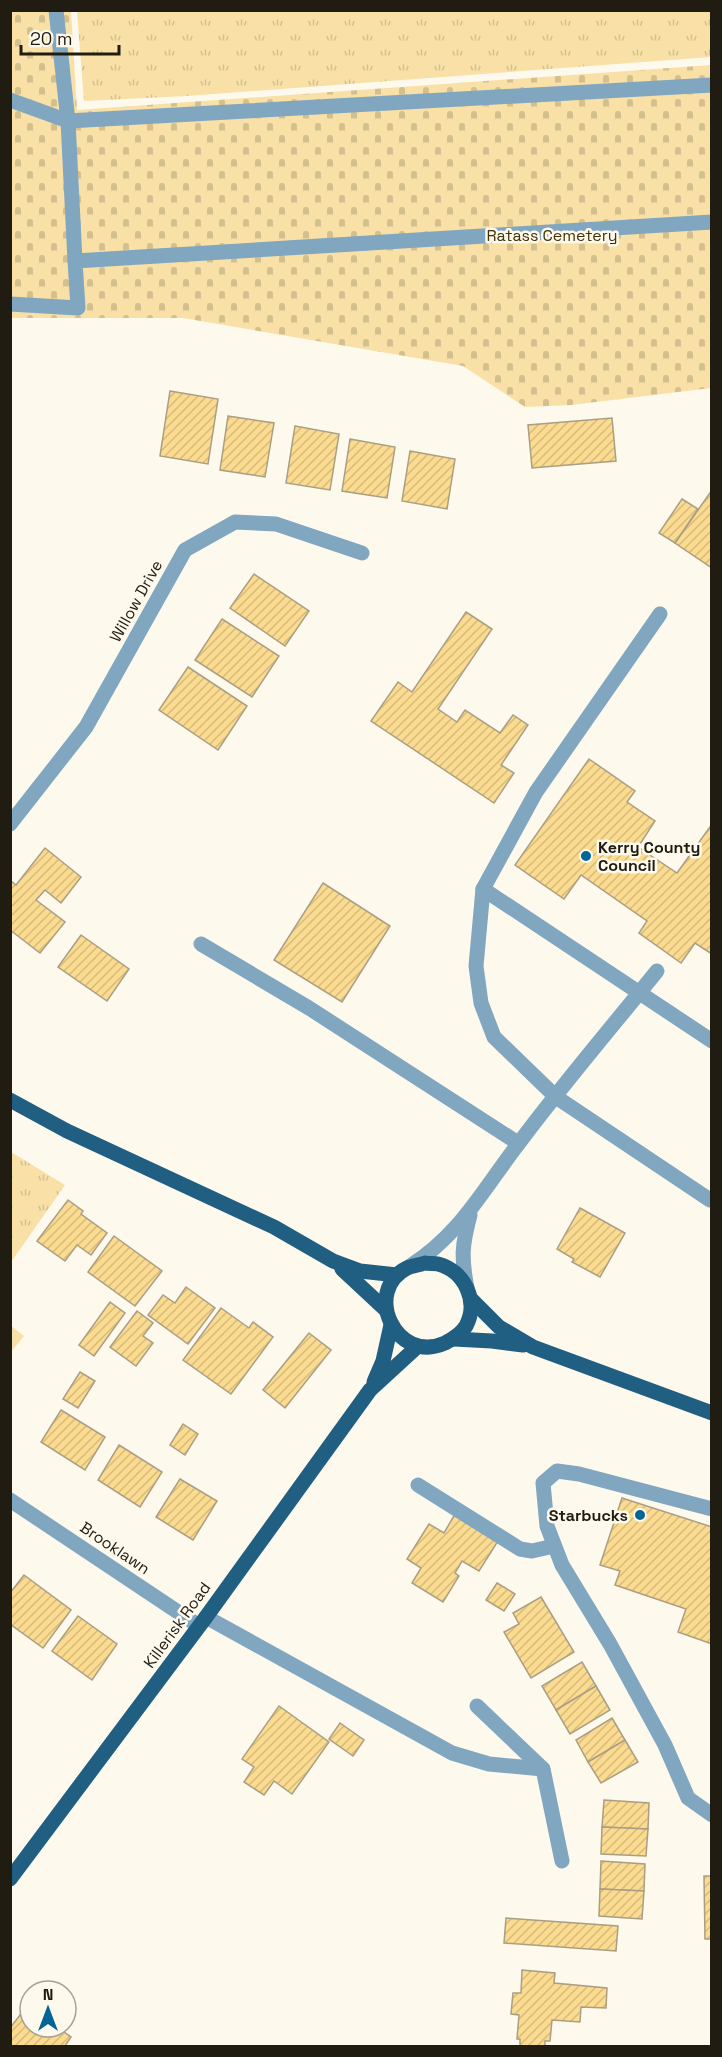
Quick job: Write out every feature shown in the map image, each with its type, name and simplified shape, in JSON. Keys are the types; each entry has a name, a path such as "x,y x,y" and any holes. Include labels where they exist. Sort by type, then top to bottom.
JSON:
{"main road":[{"path":"10,1100 67,1131 274,1227 333,1261 360,1271 402,1271 425,1263 439,1264 456,1274 499,1328 533,1347 711,1413"},
{"path":"333,1261 386,1310"},
{"path":"402,1271 388,1292 386,1310 391,1325 403,1339 418,1346 437,1347 454,1339 465,1327 470,1316 470,1294"},
{"name":"Killerisk Road","path":"370,1390 383,1361 391,1325"},
{"path":"454,1339 492,1341 533,1347"},
{"name":"Killerisk Road","path":"10,1879 370,1390 418,1346"}],"street":[{"path":"10,304 78,309 68,121 56,10"},
{"path":"10,100 68,121 711,85"},
{"path":"75,261 711,222"},
{"name":"Willow Drive","path":"10,824 86,727 185,550 235,522 276,524 362,553"},
{"path":"660,614 536,792 483,889 476,966 481,1003 494,1037 556,1097 710,1200 711,1198"},
{"path":"483,889 711,1041"},
{"path":"201,944 309,1008 518,1143"},
{"path":"402,1271 428,1255 447,1238 472,1209 518,1143 657,971"},
{"path":"470,1294 462,1261 463,1242 472,1209"},
{"path":"711,1509 579,1474 557,1471 543,1483 547,1526 562,1565 610,1644 665,1745 688,1798 711,1815"},
{"path":"418,1485 520,1549 532,1551 554,1546"},
{"name":"Brooklawn","path":"10,1500 202,1621 452,1754 489,1764 543,1768"},
{"path":"477,1706 543,1768 561,1861"}],"green space":[{"name":"Ratass Cemetery","path":"10,11 71,11 77,110 711,65 711,388 571,405 525,407 463,366 183,318 11,318"},
{"path":"77,11 711,11 711,57 187,96 84,101"},
{"path":"11,1152 65,1185 11,1262"},
{"path":"11,1326 24,1336 11,1352"}],"building":[{"path":"170,391 218,399 208,464 160,456"},
{"path":"228,416 274,423 265,477 220,470"},
{"path":"612,418 616,461 532,468 528,425"},
{"path":"295,426 339,434 330,490 286,483"},
{"path":"350,439 395,447 387,498 342,491"},
{"path":"410,451 455,459 447,509 402,501"},
{"path":"712,490 712,568 675,543"},
{"path":"682,499 698,509 675,543 659,533"},
{"path":"254,574 309,611 285,646 230,608"},
{"path":"466,612 492,629 438,709 457,722 465,710 500,733 513,715 528,725 501,765 514,773 494,803 371,721 398,682 412,692"},
{"path":"222,619 279,656 252,697 195,660"},
{"path":"188,667 247,706 218,750 159,710"},
{"name":"Kerry County Council","path":"589,759 635,791 627,802 655,821 638,847 677,873 712,824 712,954 695,943 681,963 639,933 647,921 581,875 564,899 515,865"},
{"path":"45,848 81,877 61,903 45,890 36,900 65,922 40,953 10,930 10,883 16,885"},
{"path":"323,883 390,926 342,1002 274,960"},
{"path":"81,935 129,969 107,1001 58,967"},
{"path":"68,1200 83,1211 81,1214 107,1233 91,1255 77,1245 65,1261 37,1241"},
{"path":"580,1208 625,1233 600,1277 572,1262 574,1259 557,1249"},
{"path":"114,1236 162,1271 135,1306 88,1272"},
{"path":"186,1287 215,1308 188,1344 148,1315 163,1295 175,1303"},
{"path":"110,1302 125,1313 94,1356 79,1345"},
{"path":"221,1308 249,1328 253,1322 273,1337 231,1394 183,1360"},
{"path":"137,1311 153,1323 143,1336 153,1343 136,1366 110,1347"},
{"path":"309,1333 331,1350 285,1408 263,1390"},
{"path":"80,1372 95,1381 78,1408 63,1399"},
{"path":"61,1410 105,1437 85,1470 41,1442"},
{"path":"183,1424 198,1434 185,1455 170,1445"},
{"path":"119,1445 162,1472 140,1507 98,1480"},
{"path":"180,1479 217,1501 193,1540 156,1517"},
{"path":"622,1498 712,1527 712,1644 678,1632 686,1609 615,1585 620,1571 600,1565"},
{"path":"455,1514 498,1541 479,1571 462,1561 455,1573 459,1576 443,1602 412,1583 421,1568 407,1559 429,1524 444,1533"},
{"path":"24,1575 71,1610 43,1648 10,1624 10,1593"},
{"path":"497,1583 515,1594 504,1611 486,1600"},
{"path":"541,1597 574,1652 531,1678 504,1632 519,1624 513,1613"},
{"path":"78,1616 117,1644 92,1680 52,1651"},
{"path":"582,1662 596,1686 556,1710 542,1686"},
{"path":"596,1686 610,1710 570,1734 556,1710"},
{"path":"279,1706 329,1742 292,1794 274,1781 264,1795 244,1782 254,1767 242,1759"},
{"path":"612,1718 625,1740 588,1762 576,1740"},
{"path":"340,1723 364,1740 353,1756 329,1739"},
{"path":"625,1740 638,1762 601,1783 588,1762"},
{"path":"604,1800 649,1803 648,1829 602,1827"},
{"path":"602,1827 648,1829 646,1856 601,1854"},
{"path":"601,1861 645,1864 644,1891 600,1889"},
{"path":"704,1876 712,1876 712,1939 705,1939"},
{"path":"600,1889 644,1891 642,1919 599,1916"},
{"path":"506,1918 618,1926 616,1951 504,1943"},
{"path":"522,1970 555,1973 554,1983 607,1988 606,2008 581,2007 580,2022 552,2020 550,2041 545,2041 545,2046 520,2046 520,2039 517,2039 519,2015 511,2014 513,1993 521,1993"},
{"path":"18,2018 18,2039 70,2039 65,2046 10,2046 10,2028"}],"place":[{"name":"Kerry County Council","path":"586,856"},
{"name":"Starbucks","path":"640,1515"}]}
